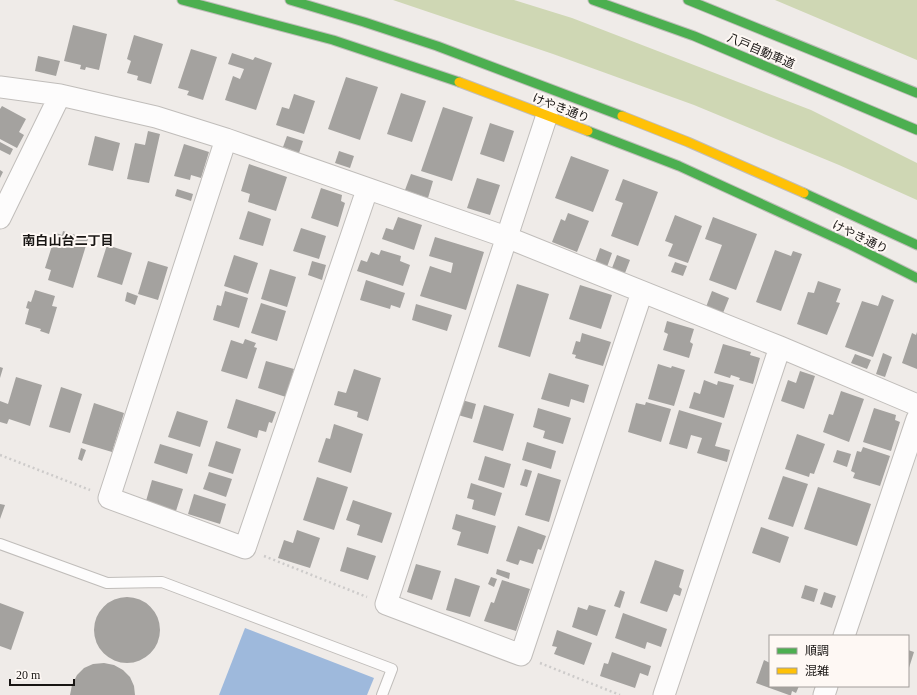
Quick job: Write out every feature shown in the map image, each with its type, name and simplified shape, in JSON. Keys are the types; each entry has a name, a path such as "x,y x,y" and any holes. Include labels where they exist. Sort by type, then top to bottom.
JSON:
{"main road":[{"name":"けやき通り","path":"182,0 333,40 457,81 547,115 679,166 851,245 917,278"},
{"name":"けやき通り","path":"290,0 342,14 482,61 558,90 688,142 917,245"},
{"name":"八戸自動車道","path":"593,0 694,36 917,130"},
{"name":"八戸自動車道","path":"688,0 917,93"}],"street":[{"path":"0,87 60,95 156,117 506,237 780,347 917,405"},
{"path":"0,218 60,95"},
{"path":"547,115 386,604 521,655 642,292"},
{"path":"226,140 109,498 244,548 367,190"},
{"path":"664,695 780,347"},
{"path":"844,635 917,419"}],"lane":[{"path":"0,544 107,583 162,582 392,669 382,695"}],"path":[{"path":"0,455 109,498"},
{"path":"244,548 386,604"},
{"path":"521,655 620,695"}],"green space":[{"path":"393,0 514,0 572,18 811,110 917,163 917,200 839,165 694,105 553,54"},
{"path":"775,0 917,0 917,60"}],"water":[{"path":"245,628 374,678 367,695 219,695"}],"building":[{"path":"73,25 107,34 99,70 86,67 85,70 80,69 81,65 64,61"},
{"path":"134,35 163,44 151,84 137,80 138,76 127,73 131,61 127,59"},
{"path":"191,49 217,57 203,100 187,95 189,91 178,88"},
{"path":"232,53 253,60 255,57 272,63 256,110 225,100 233,76 240,79 244,69 228,64"},
{"path":"38,56 60,61 56,76 35,71"},
{"path":"346,77 378,87 360,140 328,129"},
{"path":"401,93 426,101 412,142 387,134"},
{"path":"294,94 315,101 304,134 276,125 282,107 289,109"},
{"path":"2,106 26,119 19,132 24,135 17,148 0,139 0,109"},
{"path":"443,107 473,117 452,181 421,171"},
{"path":"490,123 514,131 504,162 480,154"},
{"path":"148,131 160,134 149,183 127,179 135,143 145,145"},
{"path":"95,136 120,143 113,171 88,165"},
{"path":"287,136 303,141 299,153 283,147"},
{"path":"0,142 13,149 10,155 0,150"},
{"path":"184,144 209,152 201,178 191,175 190,180 174,176"},
{"path":"339,151 354,156 350,168 335,163"},
{"path":"571,156 609,170 593,212 555,198"},
{"path":"249,164 287,177 276,211 248,202 250,194 241,191"},
{"path":"0,170 3,172 0,178"},
{"path":"411,174 433,181 428,198 405,190"},
{"path":"477,178 500,185 490,215 467,208"},
{"path":"623,179 658,192 638,246 611,236 623,203 615,200"},
{"path":"321,188 342,195 341,201 345,203 338,227 311,218"},
{"path":"177,189 193,194 191,201 175,196"},
{"path":"248,211 271,219 263,246 239,239"},
{"path":"568,213 589,221 577,252 552,242 561,219 565,221"},
{"path":"675,215 702,226 688,263 668,256 673,244 665,241"},
{"path":"398,217 422,225 414,250 382,239 386,228 393,230"},
{"path":"713,217 757,234 736,290 709,280 722,245 705,239"},
{"path":"301,228 326,236 319,259 293,251"},
{"path":"63,231 88,239 73,288 48,280 51,270 45,268 56,233 62,235"},
{"path":"435,237 484,252 466,310 420,296 430,266 451,273 453,263 429,256"},
{"path":"107,245 132,253 122,285 97,277"},
{"path":"600,248 612,253 607,267 595,262"},
{"path":"381,250 401,256 400,261 410,265 403,286 357,271 361,260 367,262 371,252 379,255"},
{"path":"775,250 791,256 793,251 802,254 781,311 756,302"},
{"path":"234,255 258,263 248,294 224,286"},
{"path":"617,255 630,260 625,273 612,268"},
{"path":"148,261 168,267 158,300 138,294"},
{"path":"312,261 326,265 322,280 308,275"},
{"path":"675,262 687,266 683,276 671,272"},
{"path":"270,269 296,277 287,307 261,299"},
{"path":"366,280 405,293 400,308 391,305 390,309 360,300"},
{"path":"818,281 841,289 836,302 840,303 827,335 797,324 808,292 814,293"},
{"path":"517,284 549,294 530,357 498,347"},
{"path":"580,285 612,295 601,329 569,319"},
{"path":"35,290 55,296 52,306 57,307 49,334 40,331 41,329 25,324 29,309 26,308 28,301 31,302"},
{"path":"225,291 248,298 239,328 213,320 217,305 221,306"},
{"path":"712,291 729,298 723,313 706,307"},
{"path":"127,292 138,296 135,305 125,301"},
{"path":"882,295 894,300 873,357 845,347 862,301 878,306"},
{"path":"261,303 286,311 277,341 251,333"},
{"path":"416,304 452,315 447,331 412,320"},
{"path":"667,321 694,329 690,342 693,344 689,358 663,350 668,334 664,332"},
{"path":"917,332 917,369 902,363 912,333 916,335"},
{"path":"582,333 611,342 603,366 575,358 576,355 572,354 576,341 580,342"},
{"path":"245,339 256,343 254,347 257,348 247,379 221,371 231,340 243,344"},
{"path":"723,344 751,352 750,355 760,358 753,384 739,380 740,378 731,375 730,378 714,373"},
{"path":"883,353 892,357 885,377 876,374"},
{"path":"855,354 871,360 867,369 851,363"},
{"path":"266,361 294,369 286,397 258,388"},
{"path":"658,364 685,370 674,406 648,399"},
{"path":"0,367 3,368 0,378"},
{"path":"354,369 381,378 368,421 357,417 358,412 334,405 338,391 346,393"},
{"path":"800,371 815,376 804,409 781,401 788,380 796,383"},
{"path":"549,373 589,385 584,403 571,399 569,407 541,399"},
{"path":"16,377 42,385 30,426 9,419 7,424 0,422 0,401 8,404"},
{"path":"704,380 717,385 718,381 734,385 724,418 689,408 694,392 700,394"},
{"path":"61,387 82,394 70,433 49,427"},
{"path":"841,391 864,399 849,442 823,432 829,414 833,415"},
{"path":"236,399 276,412 272,423 269,422 266,432 259,430 257,438 227,428"},
{"path":"462,400 476,404 472,419 458,415"},
{"path":"646,402 671,409 661,442 628,432 636,403 645,405"},
{"path":"94,403 124,413 112,452 82,443"},
{"path":"484,405 514,414 503,451 473,442"},
{"path":"538,408 571,418 563,444 543,438 545,431 533,427"},
{"path":"874,408 896,415 895,420 900,422 891,451 863,442"},
{"path":"679,410 722,423 715,446 730,450 727,462 697,453 702,438 691,435 687,449 669,444"},
{"path":"177,411 208,421 200,447 168,437"},
{"path":"334,424 363,434 351,473 318,462 326,438 330,439"},
{"path":"797,434 825,444 814,474 810,473 809,477 785,469"},
{"path":"216,441 241,449 233,474 208,466"},
{"path":"527,442 556,451 551,469 522,460"},
{"path":"160,444 193,454 187,474 154,463"},
{"path":"863,447 890,456 880,486 853,478 855,473 851,471 857,451 861,452"},
{"path":"81,448 86,450 82,461 78,459"},
{"path":"837,450 851,454 847,467 833,462"},
{"path":"485,456 511,464 504,488 478,480"},
{"path":"525,469 532,471 527,487 520,485"},
{"path":"209,472 232,479 226,497 203,489"},
{"path":"538,473 561,480 549,522 525,515"},
{"path":"783,476 808,484 793,527 768,519"},
{"path":"317,477 348,487 334,530 303,520"},
{"path":"152,480 183,489 176,511 146,501"},
{"path":"471,483 502,493 495,516 472,509 474,500 467,498"},
{"path":"818,487 871,504 857,546 804,529"},
{"path":"194,494 226,504 220,524 188,514"},
{"path":"353,500 392,513 382,543 357,535 360,525 346,520"},
{"path":"0,504 5,505 0,519"},
{"path":"456,514 496,526 488,554 457,545 461,532 452,529"},
{"path":"518,526 546,536 541,550 538,549 533,564 520,560 518,565 506,561"},
{"path":"761,527 789,537 780,563 752,553"},
{"path":"297,530 320,538 310,568 278,558 284,540 293,543"},
{"path":"347,547 376,556 368,580 340,571"},
{"path":"655,560 684,570 679,587 682,589 680,596 674,594 667,612 640,603"},
{"path":"416,564 441,571 432,600 407,592"},
{"path":"497,569 510,573 509,579 496,574"},
{"path":"491,577 497,579 494,587 488,584"},
{"path":"455,578 480,586 470,617 446,610"},
{"path":"502,580 530,589 516,631 484,621 491,602 494,603"},
{"path":"805,585 818,589 814,602 801,598"},
{"path":"620,590 625,592 620,608 614,606"},
{"path":"824,592 836,596 832,608 820,604"},
{"path":"127,597 139,600 150,607 157,618 160,630 157,642 150,653 139,660 127,663 115,660 104,653 97,642 94,630 97,618 104,607 115,600"},
{"path":"0,603 24,612 11,650 0,646"},
{"path":"589,605 606,610 597,636 572,627 578,607 587,610"},
{"path":"623,613 667,629 661,647 647,642 645,649 615,638"},
{"path":"557,630 592,643 584,665 554,654 557,647 552,646"},
{"path":"909,650 914,652 909,668"},
{"path":"612,652 651,666 648,676 640,673 635,688 600,676 604,663 608,664"},
{"path":"764,660 769,662 769,687 799,687 796,693 792,691 791,695 789,695 756,683"},
{"path":"104,663 114,665 123,670 130,677 134,686 135,695 70,695 72,685 77,675 84,668 93,664"}],"traffic: fast":[{"path":"182,0 333,40 459,82"},
{"path":"290,0 437,46 622,116"},
{"path":"593,0 694,36 917,130"},
{"path":"688,0 917,93"},
{"path":"588,131 679,166 851,245 917,278"},
{"path":"804,193 917,245"}],"traffic: slow":[{"path":"459,82 588,131"},
{"path":"622,116 688,142 804,193"}],"district":[{"name":"南白山台二丁目","path":"68,240"}]}
